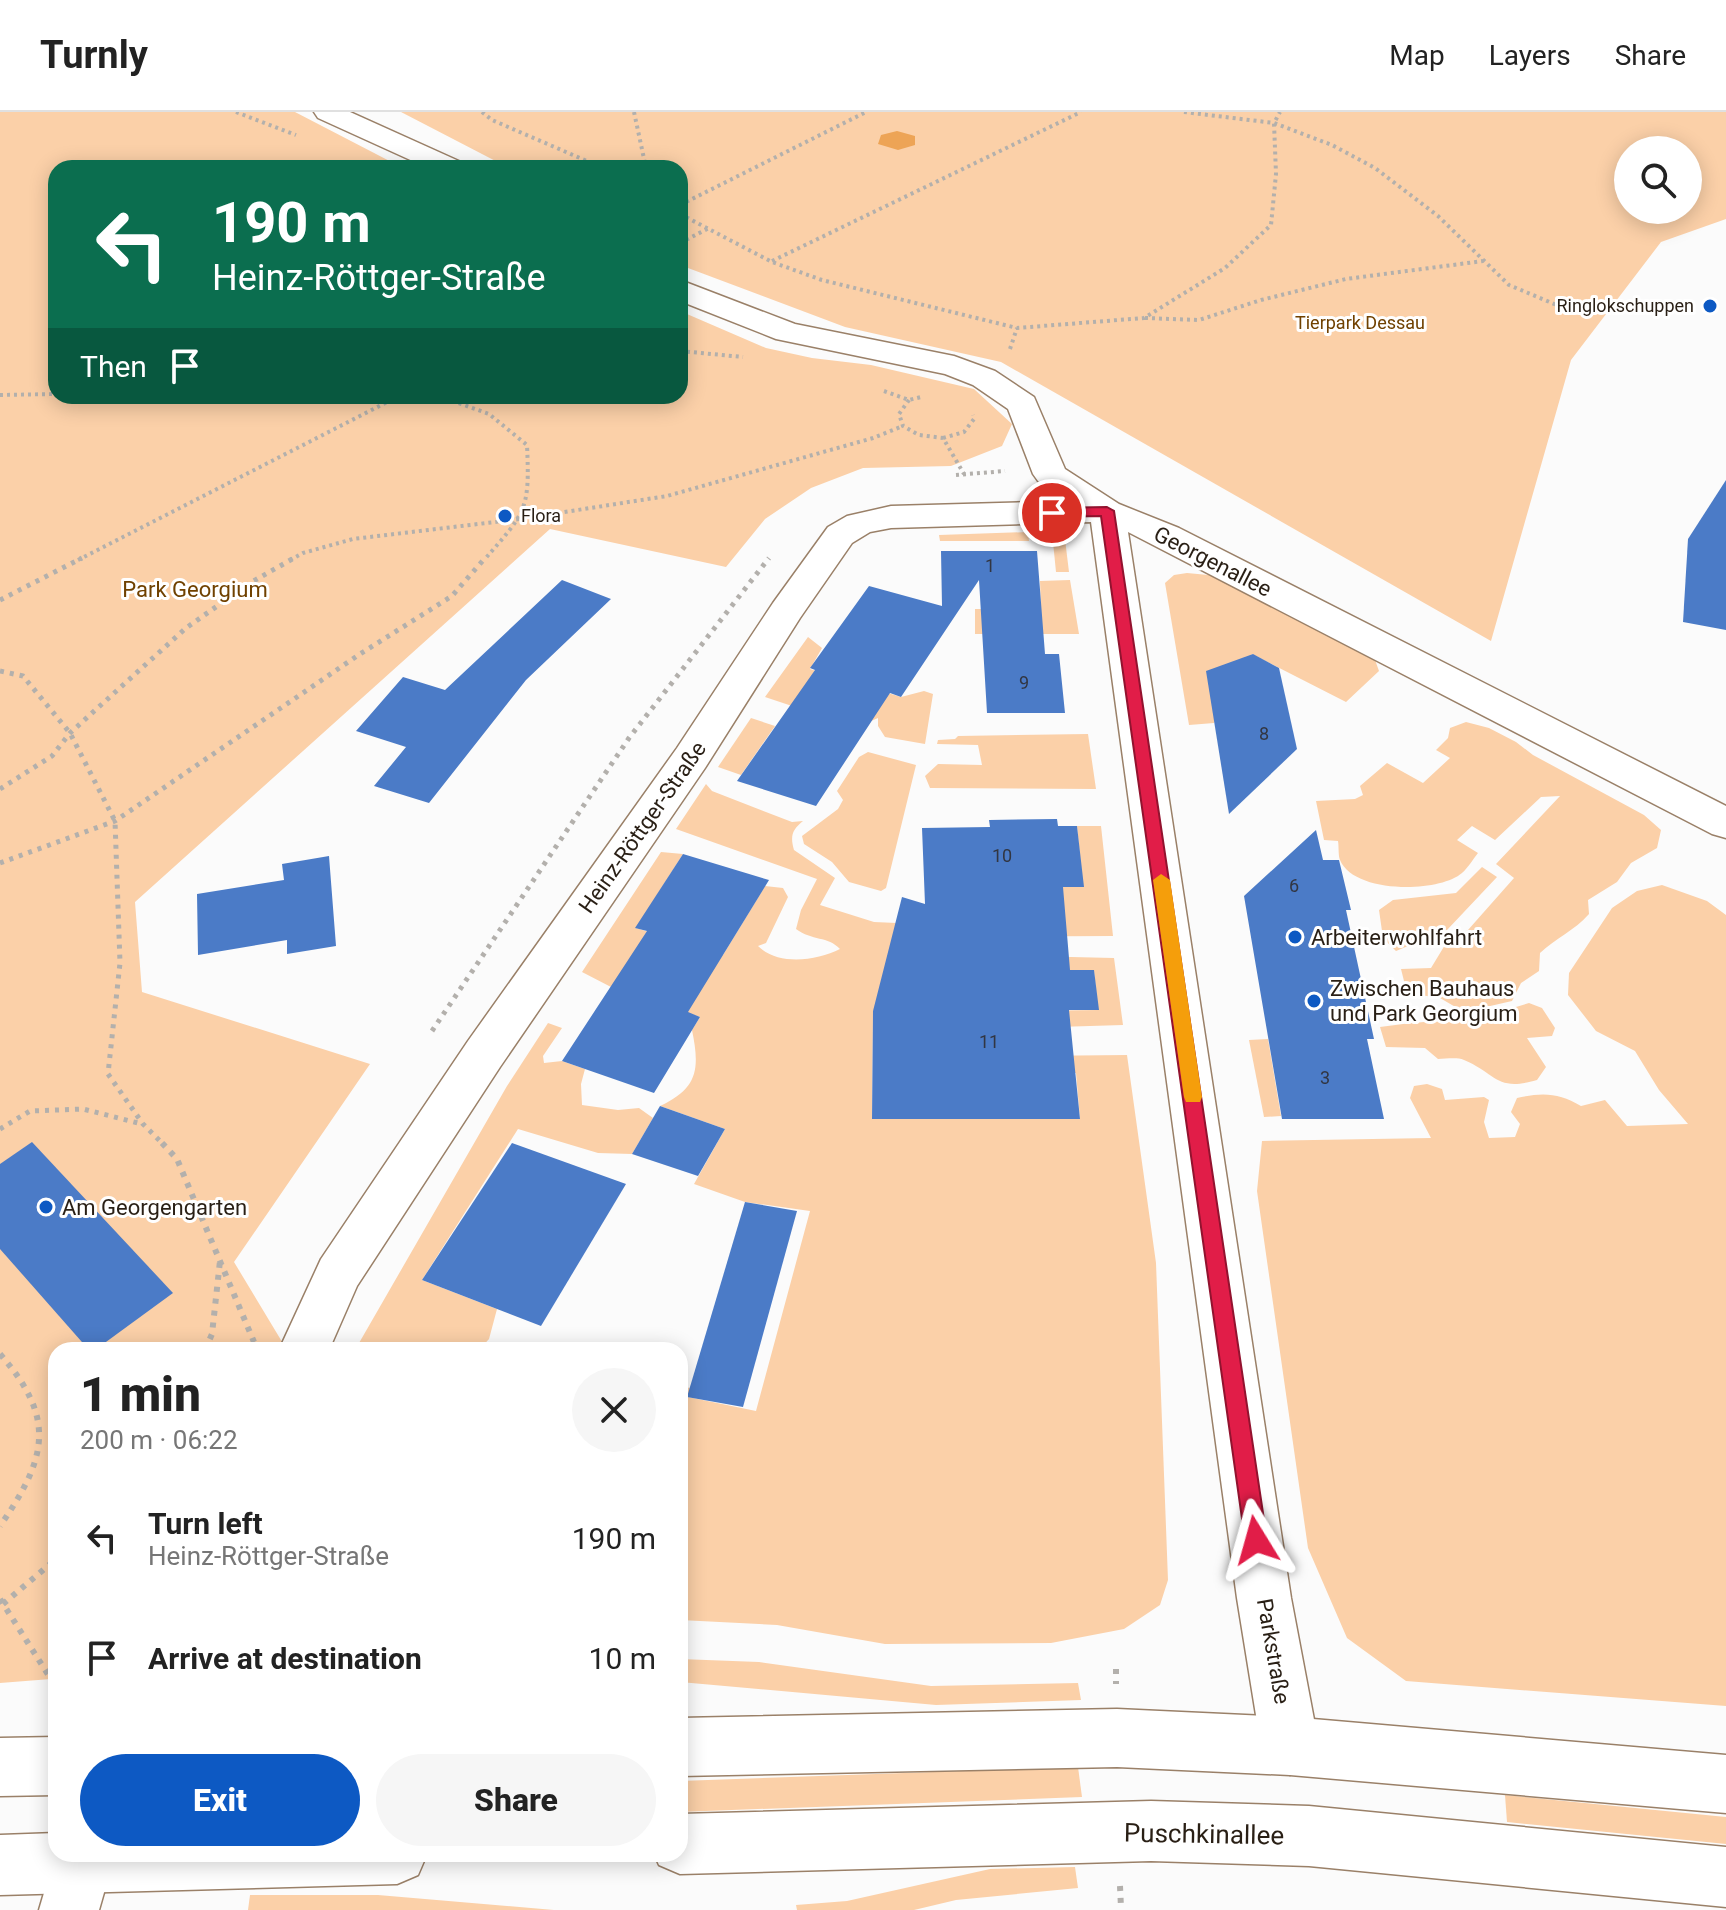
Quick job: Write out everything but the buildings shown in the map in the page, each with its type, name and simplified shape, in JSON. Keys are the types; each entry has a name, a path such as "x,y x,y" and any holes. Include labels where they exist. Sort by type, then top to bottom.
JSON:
{"street":[{"path":"328,112 433,160"},
{"name":"Georgenallee","path":"688,293 787,332 954,366 984,378 1022,404 1050,474 1107,511 1167,536 1726,824"},
{"name":"Heinz-Röttger-Straße","path":"307,1342 338,1274 398,1183 484,1054 691,758 786,611 840,535 859,524 891,517 1107,511"},
{"name":"Parkstraße","path":"1107,511 1264,1598 1290,1746"},
{"path":"688,1747 1065,1738 1290,1746 1726,1784"},
{"path":"0,1767 48,1766"},
{"name":"Puschkinallee","path":"688,1844 1151,1831 1309,1836 1726,1877"},
{"path":"0,1865 79,1875 276,1862"}],"path":[{"path":"482,112 492,120 584,160"},
{"path":"634,112 644,160"},
{"path":"688,201 866,112"},
{"path":"772,262 1081,112"},
{"path":"1184,112 1274,123 1332,145 1375,168 1438,216 1509,285 1559,306"},
{"path":"1144,318 1225,268 1271,225 1276,174 1274,123 1280,112"},
{"path":"688,218 772,262 822,280 1017,328 1144,318 1199,320 1261,300 1346,279 1483,261"},
{"path":"688,239 709,228"},
{"path":"0,395 48,394"},
{"path":"933,394 909,400 899,414 903,426 919,435 943,438 964,432 974,419 970,406"},
{"path":"0,600 383,404"},
{"path":"0,863 115,821 347,663 452,596 520,519 529,490 527,445 489,414 461,404"},
{"path":"0,789 52,756 70,733 186,628 250,583 303,553 353,539 520,519 667,496 873,438 903,426"},
{"path":"943,438 964,474"},
{"path":"432,1031 629,738 773,553"},
{"path":"0,671 23,676 70,733 115,821 120,963 108,1074 143,1124 177,1159 254,1342"},
{"path":"0,1129 30,1111 83,1109 143,1124"},
{"path":"208,1342 220,1259"},
{"path":"0,1354 35,1401 38,1427 28,1479 0,1526"},
{"path":"48,1565 2,1602 48,1674"}],"green space":[{"name":"Park Georgium","path":"0,112 295,112 388,160 48,160 48,404 688,404 688,314 766,348 812,358 871,365 974,389 1012,424 1002,446 951,466 863,468 811,488 765,519 726,567 550,529 135,902 142,992 370,1064 234,1262 282,1342 48,1342 48,1679 0,1683"},
{"name":"Tierpark Dessau","path":"401,112 1726,112 1726,219 1661,242 1571,360 1491,641 1001,362 845,327 688,268 688,160 494,160"},
{"path":"1041,531 1064,531 1069,572 1056,572 1053,542 1042,542"},
{"path":"1028,532 1029,541 940,541 939,535"},
{"path":"1174,575 1219,576 1374,657 1379,671 1346,702 1252,654 1214,723 1189,725 1165,583"},
{"path":"1070,580 1079,634 975,634 975,609 1041,609 1040,581"},
{"path":"808,637 822,648 810,669 901,697 924,691 933,694 925,744 885,737 878,726 878,718 869,722 810,712 765,697"},
{"path":"751,718 775,726 741,775 718,767"},
{"path":"1466,722 1489,728 1516,742 1533,755 1644,815 1661,830 1657,848 1631,863 1617,882 1588,900 1589,914 1540,953 1539,971 1521,983 1512,1001 1464,1012 1440,998 1407,993 1401,969 1431,968 1448,940 1468,930 1514,878 1496,864 1560,796 1541,797 1495,840 1472,826 1457,840 1478,853 1464,871 1451,880 1417,887 1379,884 1348,871 1340,860 1338,841 1324,840 1316,801 1355,799 1363,795 1360,786 1387,763 1423,783 1450,758 1436,750 1448,738 1450,728"},
{"path":"1088,734 1096,789 930,788 925,776 938,764 982,765 978,745 937,744 938,740 958,736"},
{"path":"868,752 916,765 886,888 881,891 849,882 832,862 804,844 802,836 838,809 843,800 837,791 859,757"},
{"path":"706,784 712,791 792,822 803,821 793,834 794,850 835,878 820,905 874,922 943,925 1063,887 1083,887 1077,826 1101,826 1113,936 931,937 873,1011 872,1119 1080,1119 1076,1073 1029,1074 1028,1056 1127,1055 1156,1263 1168,1580 1160,1605 1124,1629 1051,1643 885,1644 777,1625 688,1620 688,1397 756,1411 810,1211 745,1202 694,1184 725,1129 660,1106 682,1092 693,1076 696,1056 692,1030 700,1017 611,987 582,972 661,852 683,854 636,928 723,955 765,886 783,888 788,897 766,943 758,946 776,957 798,960 840,949 796,929 801,910 817,879 676,829"},
{"path":"1482,867 1497,877 1447,930 1396,951 1383,938 1379,910 1393,900 1456,893"},
{"path":"1662,885 1707,901 1726,915 1726,1706 1406,1681 1347,1638 1308,1548 1257,1191 1262,1141 1431,1138 1410,1098 1414,1086 1427,1084 1442,1089 1445,1100 1484,1097 1489,1100 1484,1122 1489,1138 1515,1137 1520,1124 1511,1112 1517,1098 1535,1095 1558,1096 1581,1106 1605,1100 1627,1126 1688,1124 1659,1090 1635,1051 1596,1031 1568,995 1569,973 1612,908 1637,891"},
{"path":"1028,956 1114,958 1123,1025 1024,1028 1022,1011 1098,1010 1094,971 1005,971"},
{"path":"1529,1003 1542,1008 1555,1028 1552,1036 1527,1038 1546,1067 1537,1080 1523,1083 1505,1083 1461,1059 1438,1059 1425,1048 1386,1047 1380,1027 1474,1016"},
{"path":"548,1023 562,1028 543,1056 544,1063 562,1061 585,1069 581,1084 582,1105 618,1110 639,1108 653,1118 632,1154 598,1153 518,1129 422,1280 497,1309 486,1342 360,1342 507,1086"},
{"path":"1268,1039 1281,1116 1264,1117 1249,1040"},
{"path":"688,1659 759,1662 931,1686 1078,1683 1081,1700 936,1705 688,1683"},
{"path":"1078,1767 1082,1797 688,1812 688,1781"},
{"path":"1505,1795 1726,1817 1726,1844 1507,1822"},
{"path":"1075,1867 1078,1888 956,1900 914,1910 797,1910 796,1905 847,1901 990,1869"},
{"path":"250,1895 378,1895 554,1910 248,1910"}],"shaded area":[{"path":"897,131 915,136 915,145 898,150 878,144 881,135"}],"slow traffic":[{"path":"1161,880 1193,1097"}],"place":[{"name":"Ringlokschuppen","path":"1710,306"},
{"name":"Flora","path":"505,516"},
{"name":"Arbeiterwohlfahrt","path":"1295,937"},
{"name":"Zwischen Bauhaus und Park Georgium","path":"1314,1001"},
{"name":"Am Georgengarten","path":"46,1207"}],"route":[{"path":"1052,513 1107,511 1256,1540"}]}
